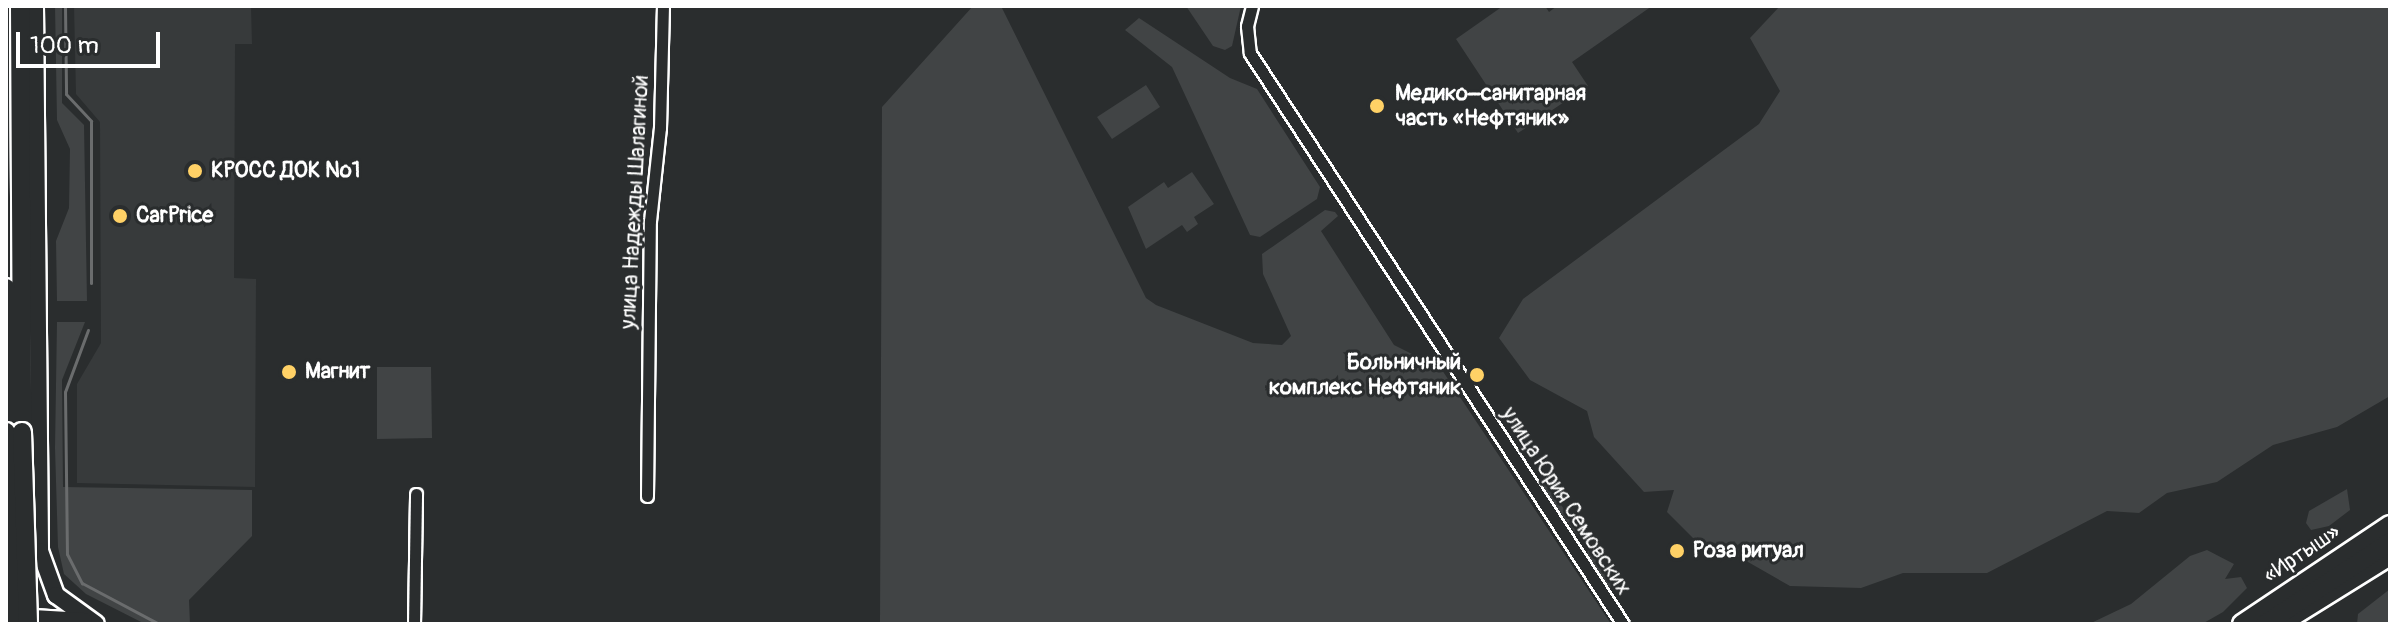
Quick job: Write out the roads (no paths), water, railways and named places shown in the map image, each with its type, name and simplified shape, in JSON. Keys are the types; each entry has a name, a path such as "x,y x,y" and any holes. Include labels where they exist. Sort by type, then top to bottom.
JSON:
{"highway":[{"path":"12,624 20,6"},
{"path":"6,288 28,624"},
{"name":"«Иртыш»","path":"2242,624 2390,525"},
{"name":"«Иртыш»","path":"2265,624 2390,542"}],"main road":[{"path":"35,6 40,551 56,595 94,624"},
{"path":"6,619 48,615 94,624"}],"street":[{"name":"улица Надежды Шалагиной","path":"647,496 650,221 660,128 663,6"},
{"name":"улица Юрия Семовских","path":"1252,6 1247,26 1250,53 1623,624"},
{"path":"414,624 416,494"},
{"path":"2284,624 2390,558"}],"waterway":[{"path":"65,6 66,94 91,121 91,283"},
{"path":"88,330 65,392 67,554 82,583 159,624"}],"place":[{"name":"Медико–санитарная часть «Нефтяник»","path":"1377,106"},
{"name":"КРОСС ДОК №1","path":"195,171"},
{"name":"CarPrice","path":"120,216"},
{"name":"Магнит","path":"289,372"},
{"name":"Больничный комплекс Нефтяник","path":"1477,375"},
{"name":"Роза ритуал","path":"1677,551"}]}
